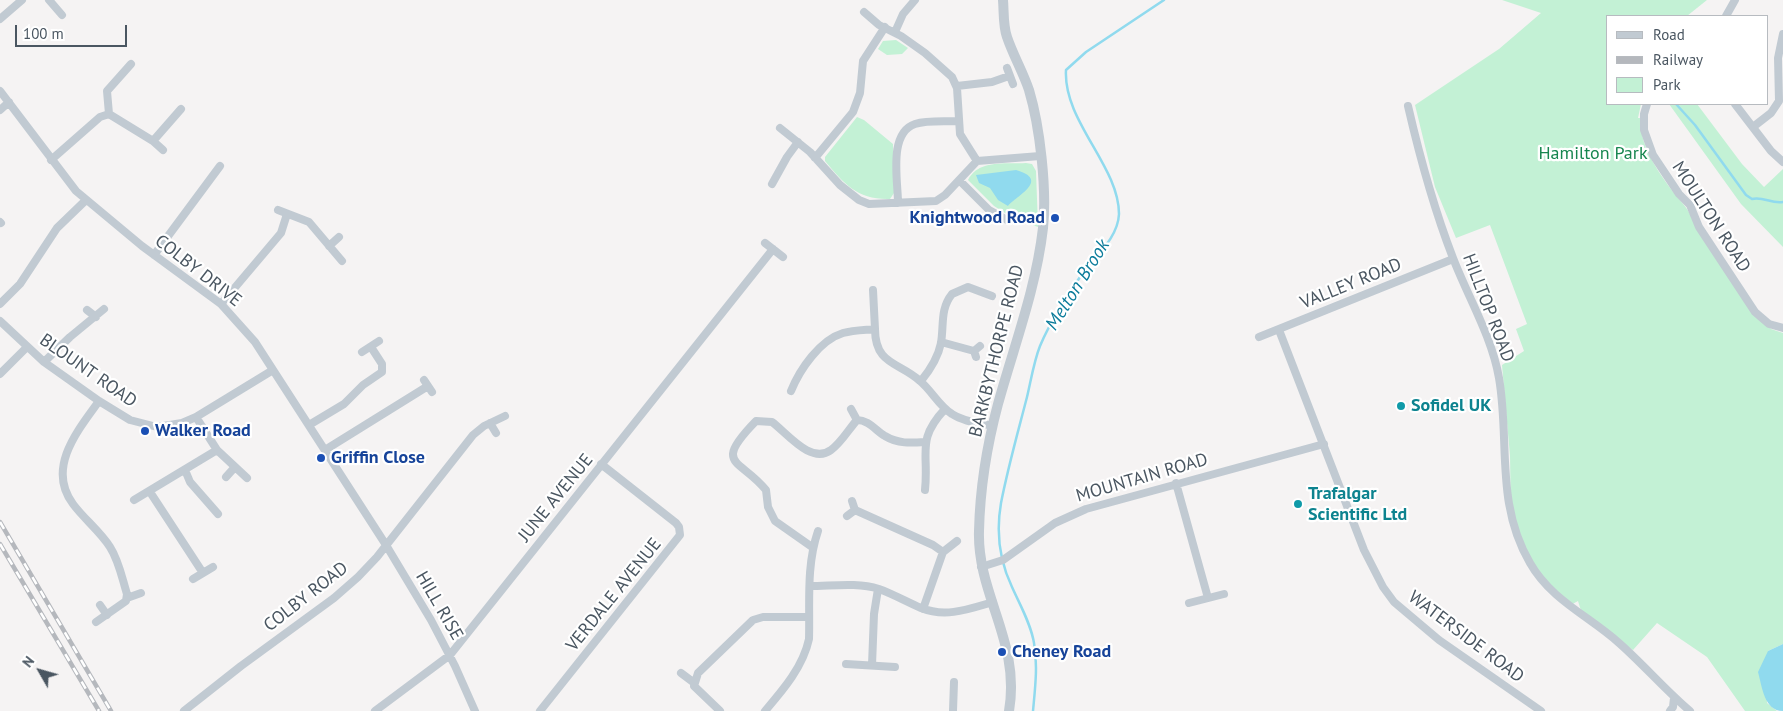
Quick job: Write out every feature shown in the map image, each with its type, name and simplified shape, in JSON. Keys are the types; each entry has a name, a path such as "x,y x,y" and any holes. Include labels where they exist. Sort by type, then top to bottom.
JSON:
{"street":[{"path":"0,19 22,0"},
{"path":"48,0 62,15"},
{"path":"895,32 903,14 915,0"},
{"name":"BARKBYTHORPE ROAD","path":"1003,0 1007,36 1032,101 1040,156 1044,211 1041,244 1026,310 993,426 980,503 979,537 981,568 1004,632 1009,656 1011,683 1009,711"},
{"path":"1727,15 1735,0"},
{"path":"864,12 884,28 895,32 928,55 951,75 957,86 960,137 977,161"},
{"path":"815,158 853,112 860,93 863,61 884,28"},
{"path":"1753,126 1773,110 1779,100 1782,90 1778,58 1783,34"},
{"path":"109,114 107,91 127,74 131,64"},
{"path":"957,86 992,82 1008,72 1012,84"},
{"name":"COLBY DRIVE","path":"0,91 51,160 86,200 154,255 220,304 255,342 369,520"},
{"path":"0,110 9,102"},
{"name":"MOULTON ROAD","path":"1647,105 1644,114 1644,130 1653,156 1678,192 1690,205 1699,227 1755,312 1769,324 1783,328"},
{"path":"1736,105 1783,162"},
{"name":"HILLTOP ROAD","path":"1408,106 1431,195 1453,259 1491,351 1499,378 1509,508 1514,531 1544,584 1578,614 1618,642 1674,698 1690,711"},
{"path":"51,160 100,117 109,114 153,141 163,150"},
{"path":"153,141 180,115"},
{"path":"898,203 896,146 901,136 914,125 958,121"},
{"path":"780,128 815,158 836,181 861,201 872,204 936,201 977,161 1040,156"},
{"path":"772,184 773,174 798,142"},
{"path":"154,255 220,166"},
{"path":"958,180 985,206 1007,220"},
{"path":"206,184 214,190"},
{"path":"0,304 20,284 57,228 86,200"},
{"path":"278,210 309,222 342,261"},
{"path":"220,304 281,233 287,214"},
{"path":"995,224 999,216"},
{"path":"329,246 339,237"},
{"path":"765,242 782,257"},
{"name":"JUNE AVENUE","path":"375,711 450,655 602,464 688,361 773,249"},
{"name":"VALLEY ROAD","path":"1259,337 1453,259"},
{"path":"921,381 934,363 941,342 942,316 948,299 955,292 969,284 992,296"},
{"path":"872,290 869,299 876,344 883,356 921,381 945,409 962,419 993,426"},
{"path":"44,362 70,336 104,309"},
{"path":"87,310 96,317"},
{"name":"BLOUNT ROAD","path":"0,321 44,362 99,401 130,420 157,427 182,423 196,417 273,370"},
{"path":"791,391 807,364 821,346 845,332 875,330"},
{"name":"WATERSIDE ROAD","path":"1279,330 1364,550 1373,571 1394,602 1439,640 1541,711"},
{"path":"362,352 379,341"},
{"path":"941,342 977,351"},
{"path":"0,374 27,347"},
{"path":"308,425 344,404 363,385 382,372 382,364 371,347"},
{"path":"807,364 815,369"},
{"path":"325,450 428,386"},
{"path":"99,401 68,446 63,474 65,488 71,502 111,549 127,598"},
{"path":"851,409 858,420 868,422 884,436 895,441 925,442"},
{"path":"925,490 927,470 925,442 930,425 945,409"},
{"name":"COLBY ROAD","path":"184,711 240,666 334,598 358,577 386,545 473,435 490,422 505,416"},
{"path":"196,417 217,450 247,478"},
{"path":"812,548 775,521 768,508 766,490 736,465 733,459 735,446 756,421 767,420 790,435 806,452 825,453 832,449 858,420"},
{"path":"490,422 496,433"},
{"name":"MOUNTAIN ROAD","path":"981,568 1008,556 1064,518 1176,483 1324,444"},
{"path":"134,500 217,450"},
{"name":"VERDALE AVENUE","path":"540,711 680,535 681,531 676,523 602,464"},
{"path":"226,477 235,467"},
{"path":"185,470 190,482 218,514"},
{"path":"917,470 927,470"},
{"path":"1176,483 1208,598"},
{"path":"150,492 203,573"},
{"path":"852,501 855,510 933,545 942,552"},
{"path":"847,516 855,510"},
{"name":"HILL RISE","path":"369,520 386,545 450,655 474,711"},
{"path":"765,711 798,668 806,651 812,548 818,531"},
{"path":"923,609 942,552 957,541"},
{"path":"193,579 213,567"},
{"path":"810,586 857,585 878,589 923,609 956,612 993,602"},
{"path":"872,665 874,614 878,589"},
{"path":"96,622 121,606 127,598 140,593"},
{"path":"1189,603 1224,594"},
{"path":"100,606 107,615"},
{"path":"720,711 694,686 698,672 753,620 763,617 808,617"},
{"path":"846,664 895,667"},
{"path":"681,673 694,682"},
{"path":"954,682 954,711"},
{"path":"1670,711 1673,707 1674,698"}],"green space":[{"name":"Hamilton Park","path":"1502,0 1707,0 1688,15 1606,15 1606,105 1641,105 1638,118 1640,118 1643,140 1652,161 1771,329 1783,333 1783,644 1768,651 1767,703 1777,711 1745,711 1707,657 1657,623 1633,650 1583,617 1578,601 1569,606 1540,577 1511,519 1510,456 1502,365 1524,351 1516,329 1527,324 1490,225 1456,238 1435,187 1415,105 1499,49 1541,13"},
{"path":"896,40 908,48 902,54 887,55 878,49 883,41"},
{"path":"1670,105 1698,105 1742,164 1764,187 1783,169 1783,247 1741,204"},
{"path":"857,117 864,120 893,144 894,193 890,199 869,197 853,189 825,161 825,157"},
{"path":"1002,163 1032,164 1036,171 1038,227 1017,219 1017,214 1013,218 994,206 968,180 973,173 986,166"}],"water":[{"path":"1016,170 1031,178 1031,183 1008,206 998,200 990,188 979,183 976,175"},
{"path":"1783,644 1783,711 1772,707 1768,702 1758,672 1768,651"}],"waterway":[{"name":"Melton Brook","path":"1033,711 1036,669 1033,636 1001,556 999,535 1001,503 1040,346 1053,319 1069,293 1110,240 1118,223 1119,214 1117,196 1110,178 1073,107 1067,89 1066,70 1086,52 1164,0"},
{"path":"1677,105 1695,125 1746,195 1752,199 1760,198 1783,202"}],"railway":[{"path":"0,522 111,711"},
{"path":"0,544 99,711"}],"place":[{"name":"Knightwood Road","path":"1055,218"},
{"name":"Sofidel UK","path":"1401,406"},
{"name":"Walker Road","path":"145,431"},
{"name":"Griffin Close","path":"321,458"},
{"name":"Trafalgar Scientific Ltd","path":"1298,504"},
{"name":"Cheney Road","path":"1002,652"}]}
